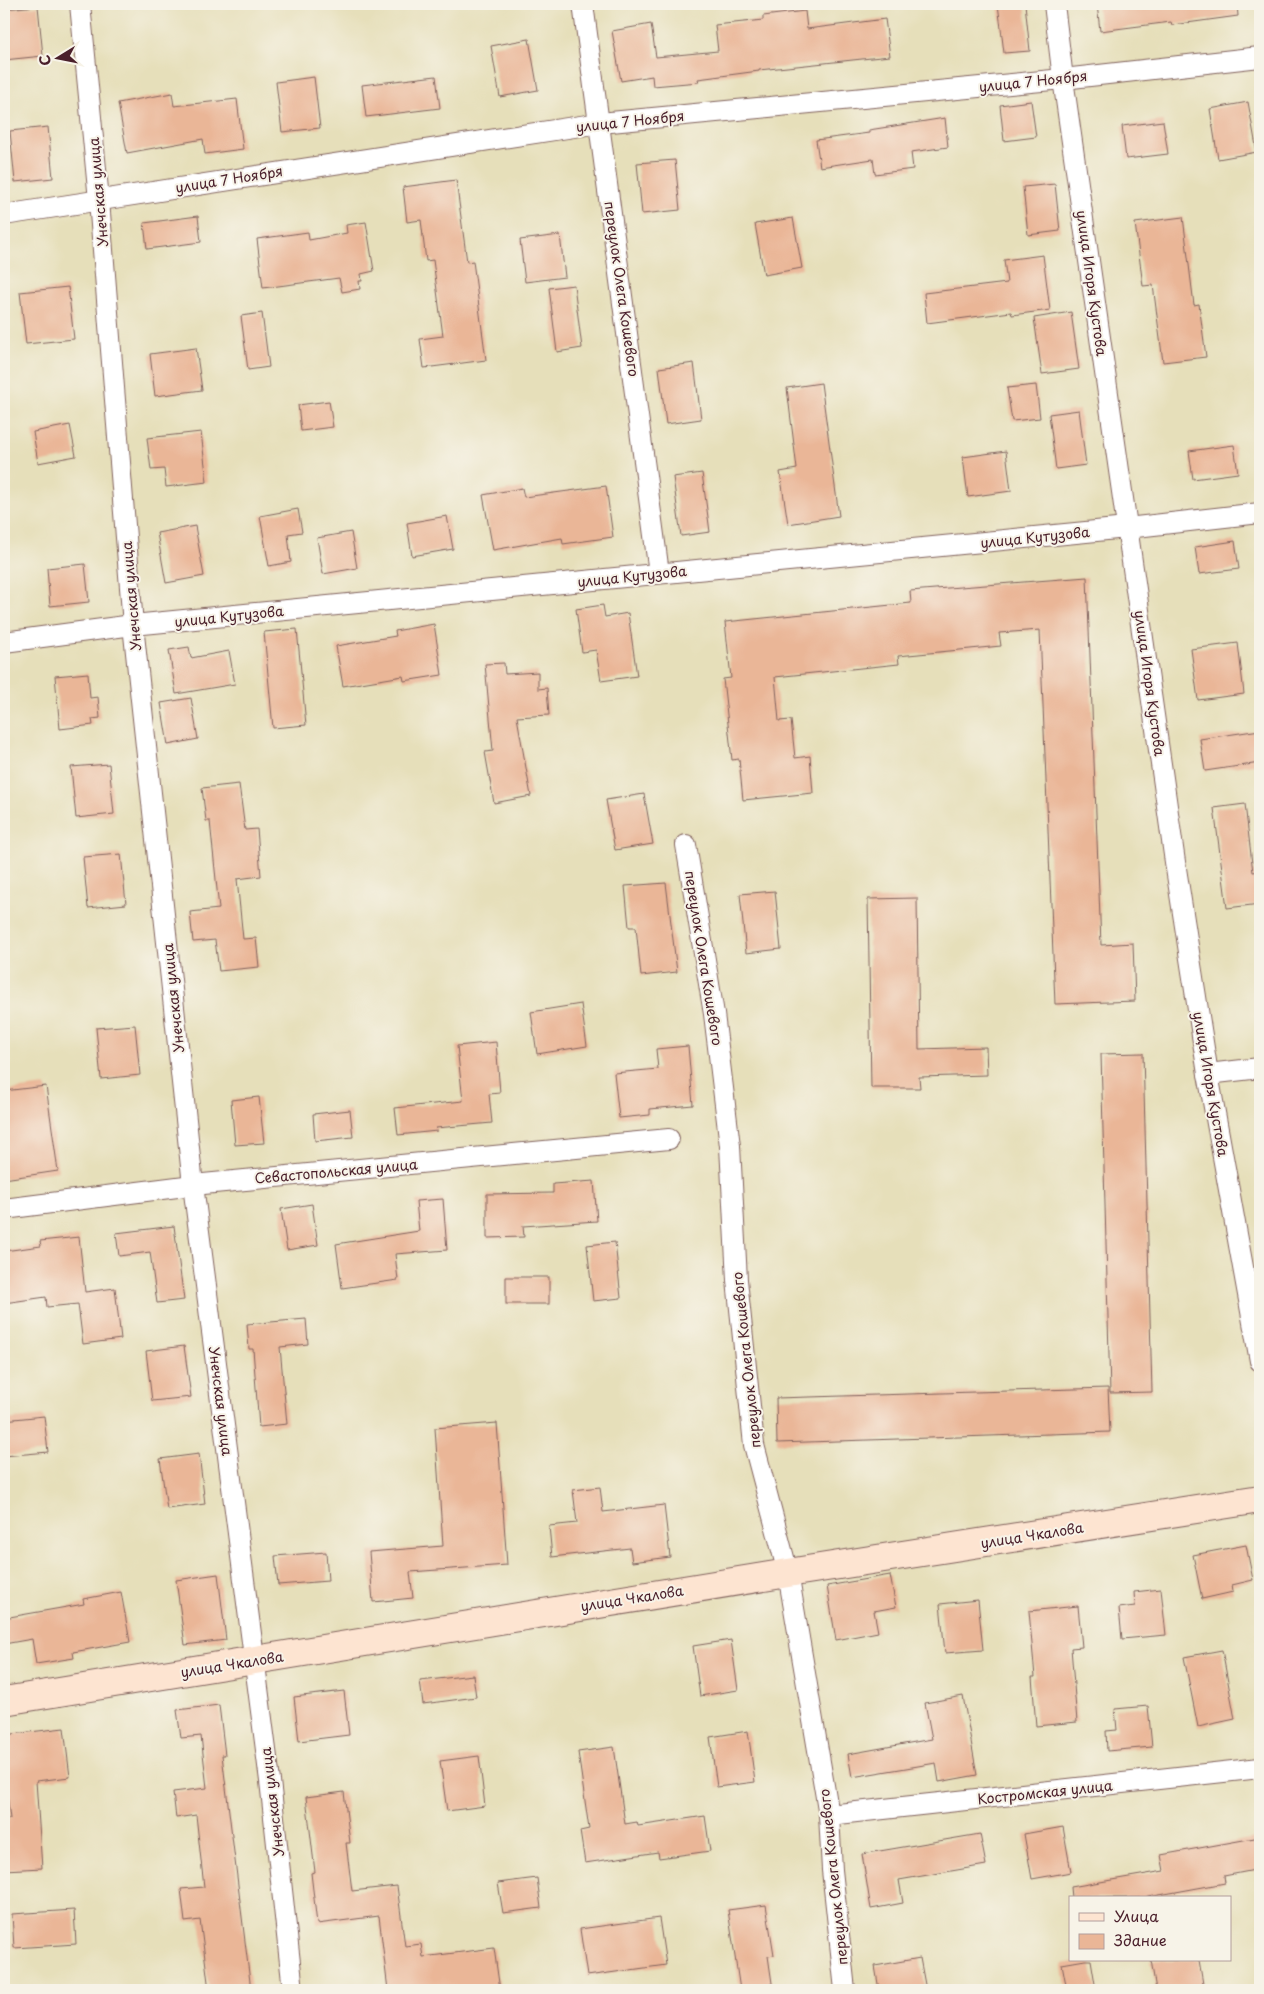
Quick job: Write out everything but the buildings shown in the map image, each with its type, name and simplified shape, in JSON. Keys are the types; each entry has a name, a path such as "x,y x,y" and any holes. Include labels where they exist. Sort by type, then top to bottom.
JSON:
{"street":[{"name":"Унечская улица","path":"80,4 99,200 133,625 193,1185 254,1660 293,1990"},
{"name":"переулок Олега Кошевого","path":"583,4 660,574"},
{"name":"улица Игоря Кустова","path":"1054,4 1063,79 1174,852 1208,1074 1260,1361"},
{"name":"улица 7 Ноября","path":"4,215 600,123 1063,79 1260,57"},
{"name":"улица Кутузова","path":"4,642 133,625 1127,528 1260,513"},
{"name":"переулок Олега Кошевого","path":"686,845 714,1014 730,1146 737,1280 754,1445 788,1573 829,1815 832,1870 845,1990"},
{"path":"1208,1074 1260,1068"},
{"name":"Севастопольская улица","path":"4,1209 193,1185 669,1140"},
{"name":"улица Чкалова","path":"4,1701 788,1573 1260,1499"},
{"name":"Костромская улица","path":"829,1815 1260,1768"}]}
